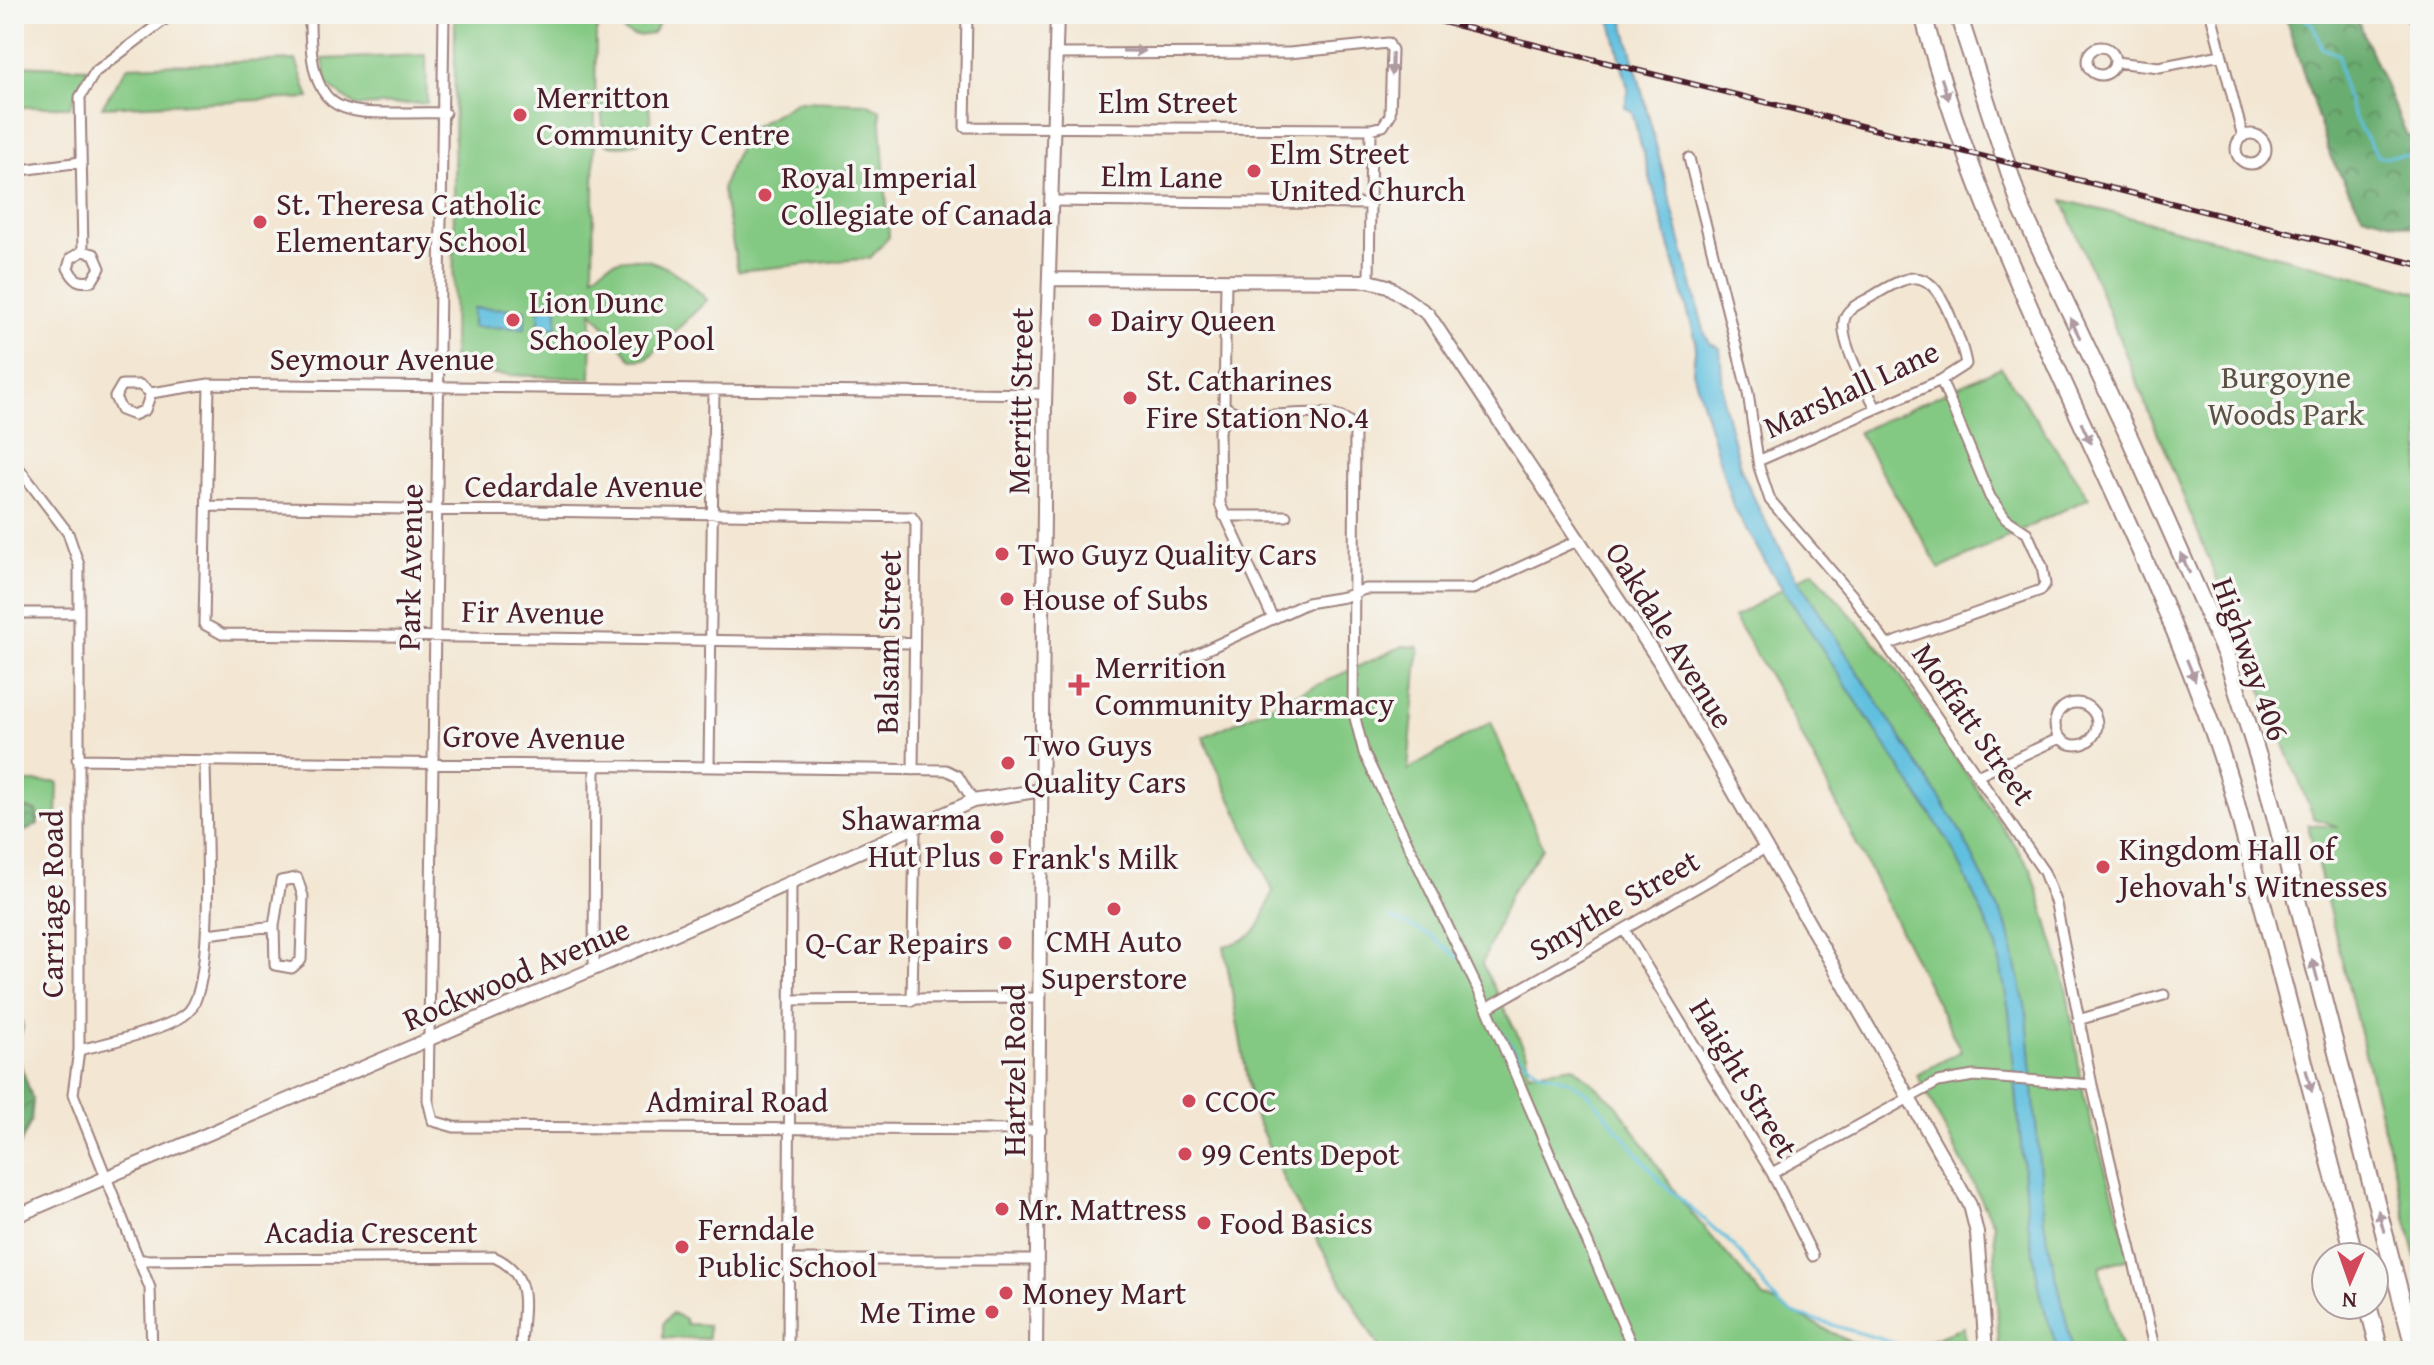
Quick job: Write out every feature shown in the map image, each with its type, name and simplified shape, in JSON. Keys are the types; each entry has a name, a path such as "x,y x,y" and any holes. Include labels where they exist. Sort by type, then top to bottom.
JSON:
{"highway":[{"name":"Highway 406","path":"1923,14 1973,175 2010,268 2157,583 2210,717 2232,788 2351,1241"},
{"name":"Highway 406","path":"1958,14 2021,208 2131,441 2226,655 2267,785 2415,1351"},
{"path":"2372,1321 2380,1351"}],"street":[{"path":"83,251 80,97 95,72 172,14"},
{"path":"310,14 310,58 317,83 324,96 339,108 445,113"},
{"name":"Park Avenue","path":"433,1121 428,1100 445,113 444,14"},
{"name":"Elm Street","path":"967,14 965,127 1371,129"},
{"name":"Merritt Street","path":"1042,790 1046,394 1057,14"},
{"path":"2211,14 2243,137"},
{"path":"2413,14 2420,26"},
{"path":"1056,54 1289,53 1388,43 1392,50 1390,115 1383,126 1371,129 1369,281"},
{"path":"2115,62 2159,67 2221,55"},
{"name":"Moffatt Street","path":"1689,158 1748,393 1758,461 1770,500 1852,595 1977,776 2034,852 2044,872 2056,904 2092,1085 2155,1351"},
{"path":"14,171 81,162"},
{"name":"Elm Lane","path":"1050,201 1370,204"},
{"name":"Marshall Lane","path":"1758,461 1941,380 1966,364 1959,336 1936,285 1923,278 1910,277 1852,309 1844,320 1844,332 1876,408"},
{"name":"Oakdale Avenue","path":"1049,279 1369,281 1401,293 1428,314 1659,661 1970,1205 1977,1233 1986,1351"},
{"path":"1226,281 1222,390 1224,405 1229,411 1336,415 1351,423 1356,444 1353,710 1364,753 1487,1008 1634,1351"},
{"path":"1887,645 2041,590 2045,584 2042,566 2027,533 2006,519 1990,497 1941,380"},
{"name":"Seymour Avenue","path":"151,393 209,384 1046,394"},
{"name":"Fir Avenue","path":"209,384 204,624 222,634 913,643"},
{"path":"709,766 714,390"},
{"path":"1229,411 1219,431 1220,504 1273,619"},
{"name":"Carriage Road","path":"14,462 68,533 79,565 79,1050 73,1094 150,1288 152,1351"},
{"name":"Cedardale Avenue","path":"208,506 912,517"},
{"path":"1224,516 1286,516"},
{"name":"Balsam Street","path":"912,517 916,523 913,770"},
{"path":"1186,659 1307,603 1344,597 1356,591 1473,589 1579,540"},
{"path":"14,613 77,613"},
{"path":"1977,776 2060,738 2079,745 2091,739 2097,720 2090,708 2070,704 2059,712 2055,725 2060,738"},
{"name":"Grove Avenue","path":"77,759 946,770 958,776 973,801"},
{"path":"79,1050 137,1035 185,1016 192,1009 199,989 207,934 205,761"},
{"path":"594,968 595,765"},
{"name":"Rockwood Avenue","path":"14,1217 915,830 973,801 1042,790"},
{"name":"Hartzel Road","path":"1036,1351 1041,1130 1042,790"},
{"path":"912,1001 915,830"},
{"name":"Smythe Street","path":"1487,1008 1767,847"},
{"path":"297,878 303,896 301,960 292,968 275,965 274,926 281,881 297,878"},
{"path":"788,1351 791,883"},
{"path":"207,934 274,926"},
{"name":"Haight Street","path":"1625,931 1772,1173 1813,1256"},
{"path":"2078,1020 2164,995"},
{"path":"791,1000 1039,998"},
{"path":"1772,1173 1907,1096 1959,1077 2092,1085"},
{"name":"Admiral Road","path":"433,1121 454,1127 1041,1130"},
{"name":"Acadia Crescent","path":"140,1260 494,1257 512,1265 521,1277 521,1351"},
{"path":"789,1260 1038,1260"}],"green space":[{"path":"455,14 606,14 596,32 593,276 613,262 640,259 677,274 707,300 647,359 632,360 592,311 591,379 453,372"},
{"path":"615,14 664,14 653,33 640,36 625,32 616,25 611,20"},
{"path":"2284,14 2355,14 2406,134 2420,146 2420,229 2362,214 2331,158"},
{"path":"426,55 427,103 356,106 327,85 323,59"},
{"path":"296,60 309,98 102,107 128,66"},
{"path":"14,65 88,68 70,107 14,107"},
{"path":"605,97 612,102 648,103 650,125 642,139 626,145 605,144 600,101"},
{"path":"797,101 866,103 880,110 889,237 870,258 738,271 722,188 745,132"},
{"name":"Burgoyne Woods Park","path":"2063,200 2420,293 2420,1273 2308,825 2339,827 2314,818"},
{"path":"2001,367 2089,498 1940,569 1858,432"},
{"path":"1813,571 1891,661 2032,871 2066,986 2085,1102 2132,1257 2099,1267 2122,1351 1999,1351 1994,1224 1917,1075 1961,1051 1788,708 1734,617"},
{"path":"1403,646 1419,647 1408,770 1491,722 1543,848 1511,892 1482,964 1527,1054 1528,1073 1573,1066 1617,1105 1683,1203 1763,1297 1850,1342 1892,1351 1381,1351 1291,1195 1253,1112 1224,946 1245,939 1258,928 1273,891 1203,737"},
{"path":"14,782 58,782 57,819 14,821"},
{"path":"25,808 36,811 38,824 22,833 14,949 14,811"},
{"path":"14,985 23,1028 15,1049 33,1100 31,1121 14,1158"},
{"path":"672,1313 685,1319 686,1324 708,1325 708,1339 663,1338 663,1324"},
{"path":"1964,1327 1964,1351 1905,1351"}],"water":[{"path":"1609,14 1622,14 1705,334 1710,344 1720,348 1724,405 1740,467 1791,568 1957,825 2008,928 2027,1014 2044,1222 2073,1351 2058,1351 2041,1298 2028,1223 2009,1011 1997,947 1952,847 1767,565 1733,506 1693,371 1696,341 1632,112 1625,107 1628,89"},
{"path":"550,304 557,309 557,328 539,327 539,310"},
{"path":"473,308 525,309 525,328 473,327"}],"waterway":[{"path":"2299,14 2313,25 2322,48 2339,55 2342,82 2351,109 2379,157 2406,155 2420,161"},
{"path":"1391,918 1430,935 1459,958"},
{"path":"1501,1030 1519,1056 1540,1072 1570,1081 1590,1095 1660,1181 1734,1246 1780,1306 1798,1315 1921,1351"},
{"path":"2026,1351 2057,1346"}],"railway":[{"path":"1411,14 2420,265"}],"place":[{"name":"Merritton Community Centre","path":"520,115"},
{"name":"Elm Street United Church","path":"1254,171"},
{"name":"Royal Imperial Collegiate of Canada","path":"765,195"},
{"name":"St. Theresa Catholic Elementary School","path":"260,222"},
{"name":"Lion Dunc Schooley Pool","path":"513,320"},
{"name":"Dairy Queen","path":"1095,320"},
{"name":"St. Catharines Fire Station No.4","path":"1130,398"},
{"name":"Two Guyz Quality Cars","path":"1002,554"},
{"name":"House of Subs","path":"1007,599"},
{"name":"Merrition Community Pharmacy","path":"1079,685"},
{"name":"Two Guys Quality Cars","path":"1008,763"},
{"name":"Shawarma Hut Plus","path":"997,837"},
{"name":"Frank's Milk","path":"996,858"},
{"name":"Kingdom Hall of Jehovah's Witnesses","path":"2103,867"},
{"name":"CMH Auto Superstore","path":"1114,909"},
{"name":"Q-Car Repairs","path":"1005,943"},
{"name":"CCOC","path":"1189,1101"},
{"name":"99 Cents Depot","path":"1185,1154"},
{"name":"Mr. Mattress","path":"1002,1209"},
{"name":"Food Basics","path":"1204,1223"},
{"name":"Ferndale Public School","path":"682,1247"},
{"name":"Money Mart","path":"1006,1293"},
{"name":"Me Time","path":"992,1312"}]}
